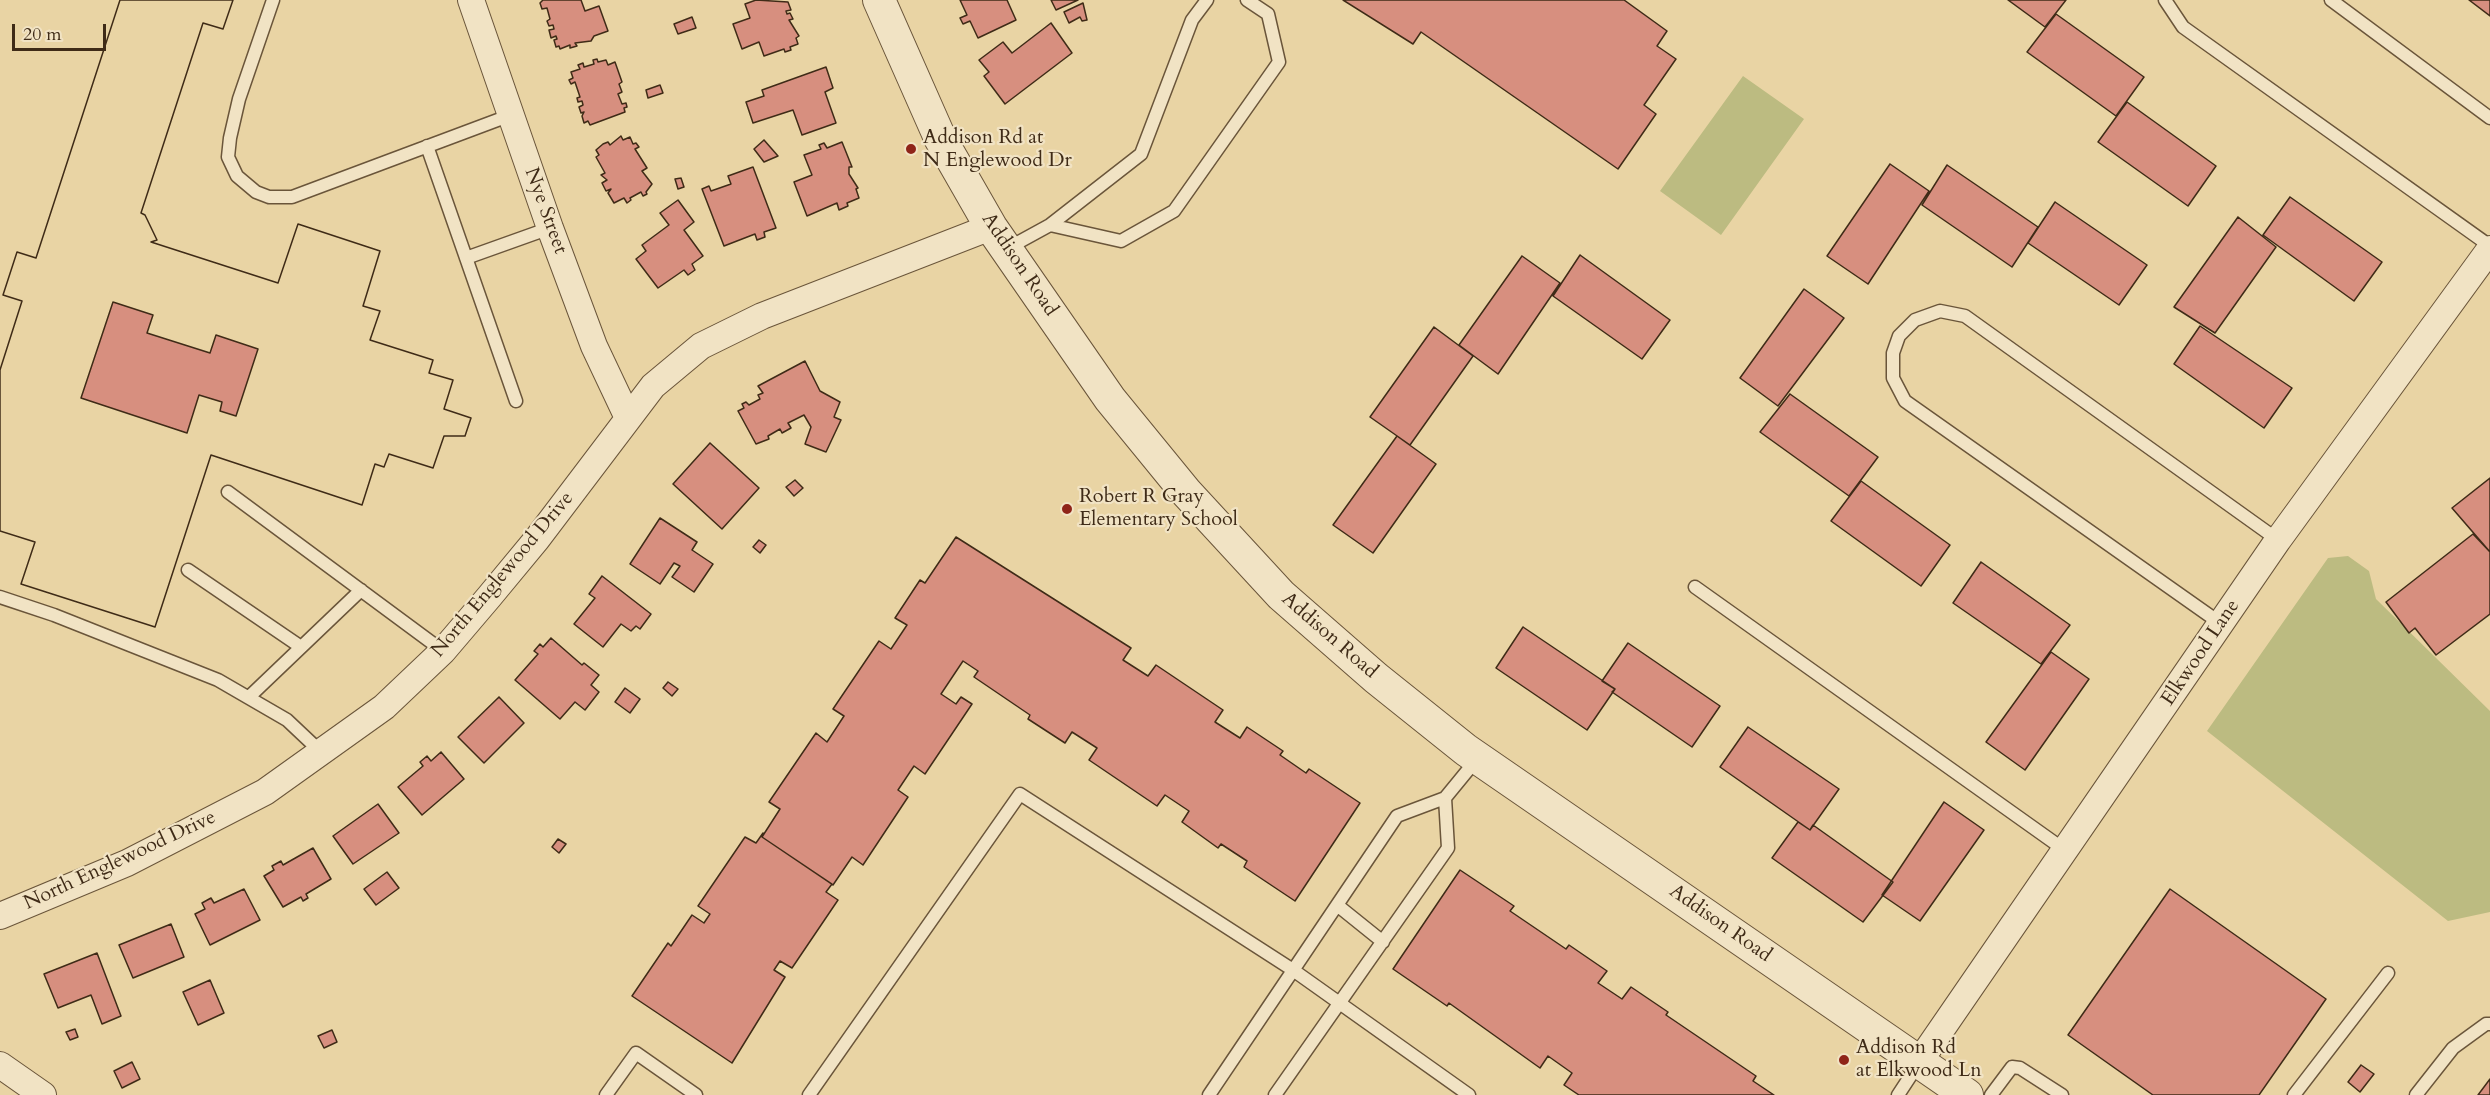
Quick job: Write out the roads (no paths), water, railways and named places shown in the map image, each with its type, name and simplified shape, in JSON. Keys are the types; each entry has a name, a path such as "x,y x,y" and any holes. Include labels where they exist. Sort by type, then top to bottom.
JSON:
{"street":[{"name":"Nye Street","path":"471,0 550,228 594,346 628,418"},
{"name":"Addison Road","path":"879,0 940,138 999,238 1110,399 1193,500 1281,595 1376,678 1478,758 1967,1095"},
{"name":"North Englewood Drive","path":"0,916 127,863 265,792 384,707 443,651 537,539 653,386 675,366 726,331 999,238"},
{"name":"Elkwood Lane","path":"1919,1062 2278,540 2490,247"},
{"path":"0,1065 43,1095"}],"lane":[{"path":"273,0 240,99 230,138 228,157 237,176 256,192 270,197 292,197 511,115"},
{"path":"999,238 1050,225 1141,154 1192,20 1207,0"},
{"path":"1050,225 1121,241 1174,211 1279,62 1268,14 1247,0"},
{"path":"2165,0 2183,27 2490,247"},
{"path":"2331,0 2490,118"},
{"path":"427,146 516,401"},
{"path":"466,258 550,228"},
{"path":"2220,623 1905,400 1893,378 1893,353 1899,336 1915,320 1940,311 1965,316 2278,540"},
{"path":"228,492 443,651"},
{"path":"188,570 301,647"},
{"path":"1695,587 2066,851"},
{"path":"249,697 361,590"},
{"path":"0,597 54,615 218,680 287,720 322,753"},
{"path":"1209,1095 1397,816 1445,798 1478,758"},
{"path":"809,1095 1020,794 1293,970 1470,1095"},
{"path":"1275,1095 1448,848 1445,798"},
{"path":"1337,905 1383,942"},
{"path":"2294,1095 2388,973"},
{"path":"2416,1095 2452,1048 2486,1024 2490,1024"},
{"path":"606,1095 636,1053 696,1095"},
{"path":"1898,1095 1919,1062"},
{"path":"1991,1095 2012,1067 2020,1068 2062,1095"}],"place":[{"name":"Addison Rd at N Englewood Dr","path":"911,149"},
{"name":"Robert R Gray Elementary School","path":"1067,509"},
{"name":"Addison Rd at Elkwood Ln","path":"1844,1060"}]}
